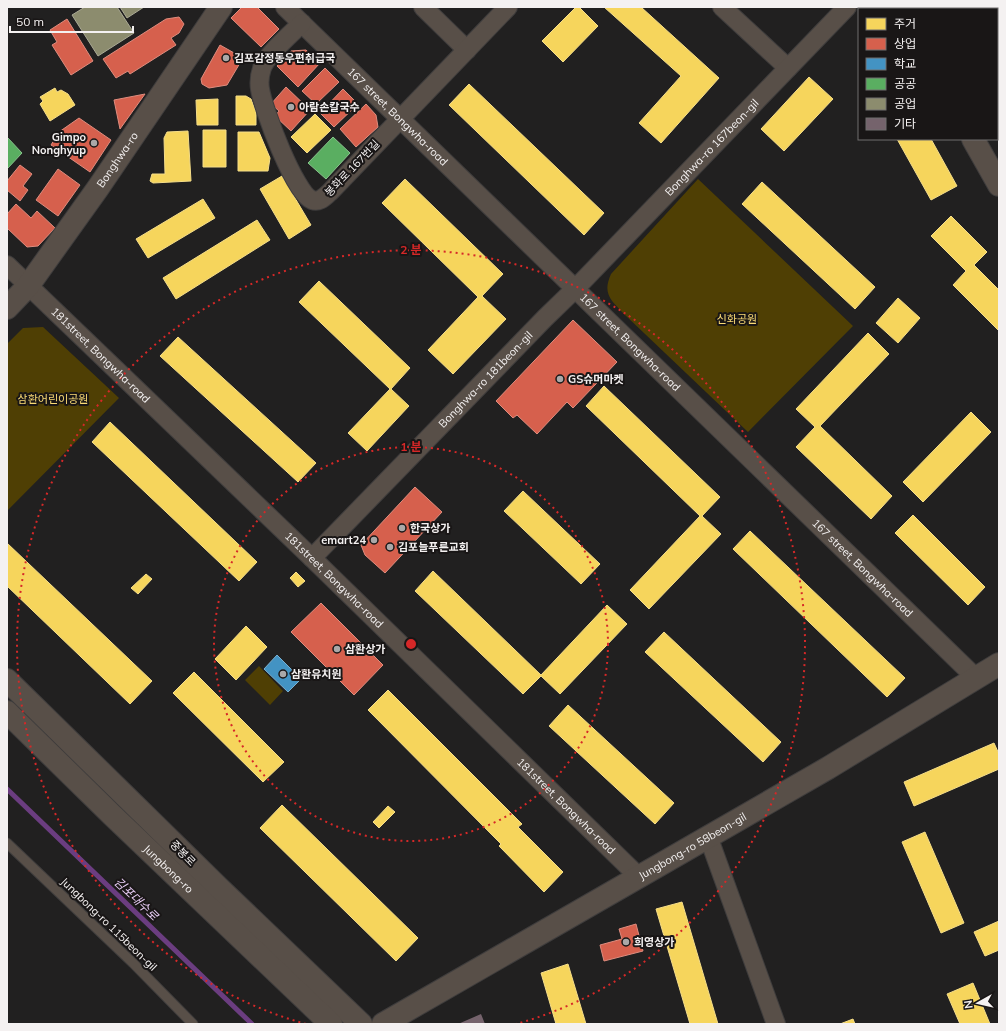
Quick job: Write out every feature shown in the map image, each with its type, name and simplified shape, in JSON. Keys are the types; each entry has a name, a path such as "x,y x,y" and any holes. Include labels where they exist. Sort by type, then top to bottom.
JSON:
{"street":[{"name":"Bonghwa-ro","path":"7,308 28,286 98,188 221,7"},
{"name":"167 street, Bongwha-road","path":"285,7 976,678"},
{"path":"423,7 467,50"},
{"path":"399,119 508,7"},
{"path":"722,7 788,68"},
{"name":"Bonghwa-ro 167beon-gil","path":"576,288 847,7"},
{"name":"봉화로 167번길","path":"302,23 271,55 262,67 260,89 275,137 303,192 311,200 321,200 330,192 399,119"},
{"path":"974,140 999,185"},
{"name":"181street, Bongwha-road","path":"7,265 312,558 638,876"},
{"name":"Bonghwa-ro 181beon-gil","path":"312,558 539,323 576,288"},
{"name":"Jungbong-ro 58beon-gil","path":"383,1024 828,768 999,664"},
{"name":"중봉로","path":"7,680 219,888 361,1024"},
{"name":"Jungbong-ro","path":"7,712 112,815 331,1024"},
{"path":"708,836 776,1024"}],"lane":[{"name":"Jungbong-ro 115beon-gil","path":"7,844 133,963 193,1024"}],"green space":[{"name":"신화공원","path":"698,179 853,326 748,432 624,314 609,296 607,287 611,274"},
{"name":"삼환어린이공원","path":"43,327 119,398 7,511 7,344 23,328"},
{"path":"259,666 283,691 270,705 245,680"}],"building: 주거":[{"path":"576,7 579,7 598,26 563,62 542,41"},
{"path":"604,7 641,7 719,78 661,143 639,123 681,76"},
{"path":"809,77 833,99 784,151 761,129"},
{"path":"469,84 604,213 584,235 449,105"},
{"path":"55,88 57,92 61,90 68,94 75,105 50,121 40,104 43,101 40,97"},
{"path":"236,96 246,96 251,99 256,112 256,125 236,125"},
{"path":"218,99 218,125 197,125 196,100"},
{"path":"315,114 331,130 307,153 291,137"},
{"path":"203,130 226,130 226,167 203,167"},
{"path":"188,131 191,181 153,183 150,181 152,174 165,174 164,138 167,132"},
{"path":"238,132 259,132 270,158 268,171 238,171"},
{"path":"898,140 932,140 957,186 931,200"},
{"path":"282,176 311,225 289,239 260,189"},
{"path":"405,179 503,274 482,296 506,319 453,374 428,350 478,297 382,203"},
{"path":"762,182 875,287 855,309 742,204"},
{"path":"203,199 215,218 148,258 136,239"},
{"path":"951,216 987,252 974,265 999,290 999,331 953,285 966,271 931,236"},
{"path":"257,220 270,240 176,299 163,278"},
{"path":"319,281 410,368 391,389 409,406 367,451 348,433 390,389 299,302"},
{"path":"898,298 920,318 898,343 876,323"},
{"path":"868,333 889,354 820,426 892,496 871,519 796,447 815,427 796,409"},
{"path":"178,337 316,463 298,482 160,356"},
{"path":"604,386 720,497 702,516 721,534 649,609 630,590 700,516 586,406"},
{"path":"971,412 991,432 923,502 903,482"},
{"path":"110,422 257,562 239,581 92,442"},
{"path":"523,491 600,564 581,584 504,511"},
{"path":"913,515 985,587 968,605 895,533"},
{"path":"750,531 905,678 887,697 733,549"},
{"path":"7,543 152,681 130,704 7,586"},
{"path":"433,571 541,675 607,605 627,624 560,694 541,676 523,694 415,591"},
{"path":"296,572 305,581 298,587 290,578"},
{"path":"146,574 152,579 138,594 131,588"},
{"path":"246,626 267,647 236,680 215,659"},
{"path":"664,632 781,742 763,762 645,652"},
{"path":"194,672 284,762 263,782 173,693"},
{"path":"388,690 522,824 518,827 563,872 544,892 499,846 501,844 368,710"},
{"path":"568,705 674,803 655,824 549,726"},
{"path":"994,743 999,754 999,769 914,806 904,782"},
{"path":"282,805 418,938 396,961 260,828"},
{"path":"388,806 395,812 379,828 373,822"},
{"path":"925,832 964,923 941,933 902,842"},
{"path":"682,902 718,1024 690,1024 656,909"},
{"path":"999,921 999,950 985,956 974,932"},
{"path":"568,964 586,1024 556,1024 541,973"},
{"path":"973,983 990,1024 960,1024 947,994"},
{"path":"853,1019 855,1024 840,1024"}],"building: 상업":[{"path":"242,7 257,7 279,29 261,47 231,18"},
{"path":"179,17 184,24 179,33 171,38 176,45 130,74 128,71 116,78 103,59 166,19"},
{"path":"67,19 93,61 71,75 52,45 57,42 50,30"},
{"path":"220,45 243,58 227,85 209,88 202,84 201,79"},
{"path":"306,50 320,63 298,87 277,66 291,51"},
{"path":"325,68 339,82 316,104 302,91"},
{"name":"아람손칼국수","path":"286,87 310,110 291,131 275,116 279,111 271,104"},
{"path":"343,89 358,104 334,127 320,113"},
{"path":"145,94 120,129 114,100"},
{"path":"366,104 376,115 378,127 356,147 340,129"},
{"path":"79,118 111,140 90,172 51,145 59,132"},
{"path":"20,165 32,174 23,186 28,190 20,201 7,190 7,181"},
{"path":"58,169 80,185 58,216 36,200"},
{"path":"16,204 31,218 37,211 55,228 38,246 27,247 7,228 7,214"},
{"path":"573,320 617,362 573,408 567,402 537,434 517,415 513,418 496,401"},
{"name":"한국상가","path":"415,487 442,512 385,573 365,555 361,545"},
{"name":"삼환상가","path":"321,603 383,665 354,695 291,632"},
{"name":"희영상가","path":"636,924 643,951 604,961 600,945 622,939 619,929"}],"building: 학교":[{"name":"삼환유치원","path":"277,655 301,679 288,692 264,669"}],"building: 공공":[{"path":"7,137 22,153 7,169"},
{"path":"333,137 350,153 326,179 308,163"}],"building: 공업":[{"path":"85,7 117,7 134,33 98,56 72,15"},
{"path":"120,7 144,7 127,18"}],"building: 기타":[{"path":"481,1014 485,1024 458,1024"}],"waterway":[{"name":"김포대수로","path":"7,789 252,1024"}],"place":[{"name":"김포감정동우편취급국","path":"226,58"},
{"name":"아람손칼국수","path":"291,107"},
{"name":"Gimpo Nonghyup","path":"94,143"},
{"name":"GS슈머마켓","path":"560,379"},
{"name":"한국상가","path":"402,528"},
{"name":"emart24","path":"374,540"},
{"name":"김포늘푸른교회","path":"390,547"},
{"name":"삼환상가","path":"337,649"},
{"name":"삼환유치원","path":"283,674"},
{"name":"희영상가","path":"626,942"}]}
